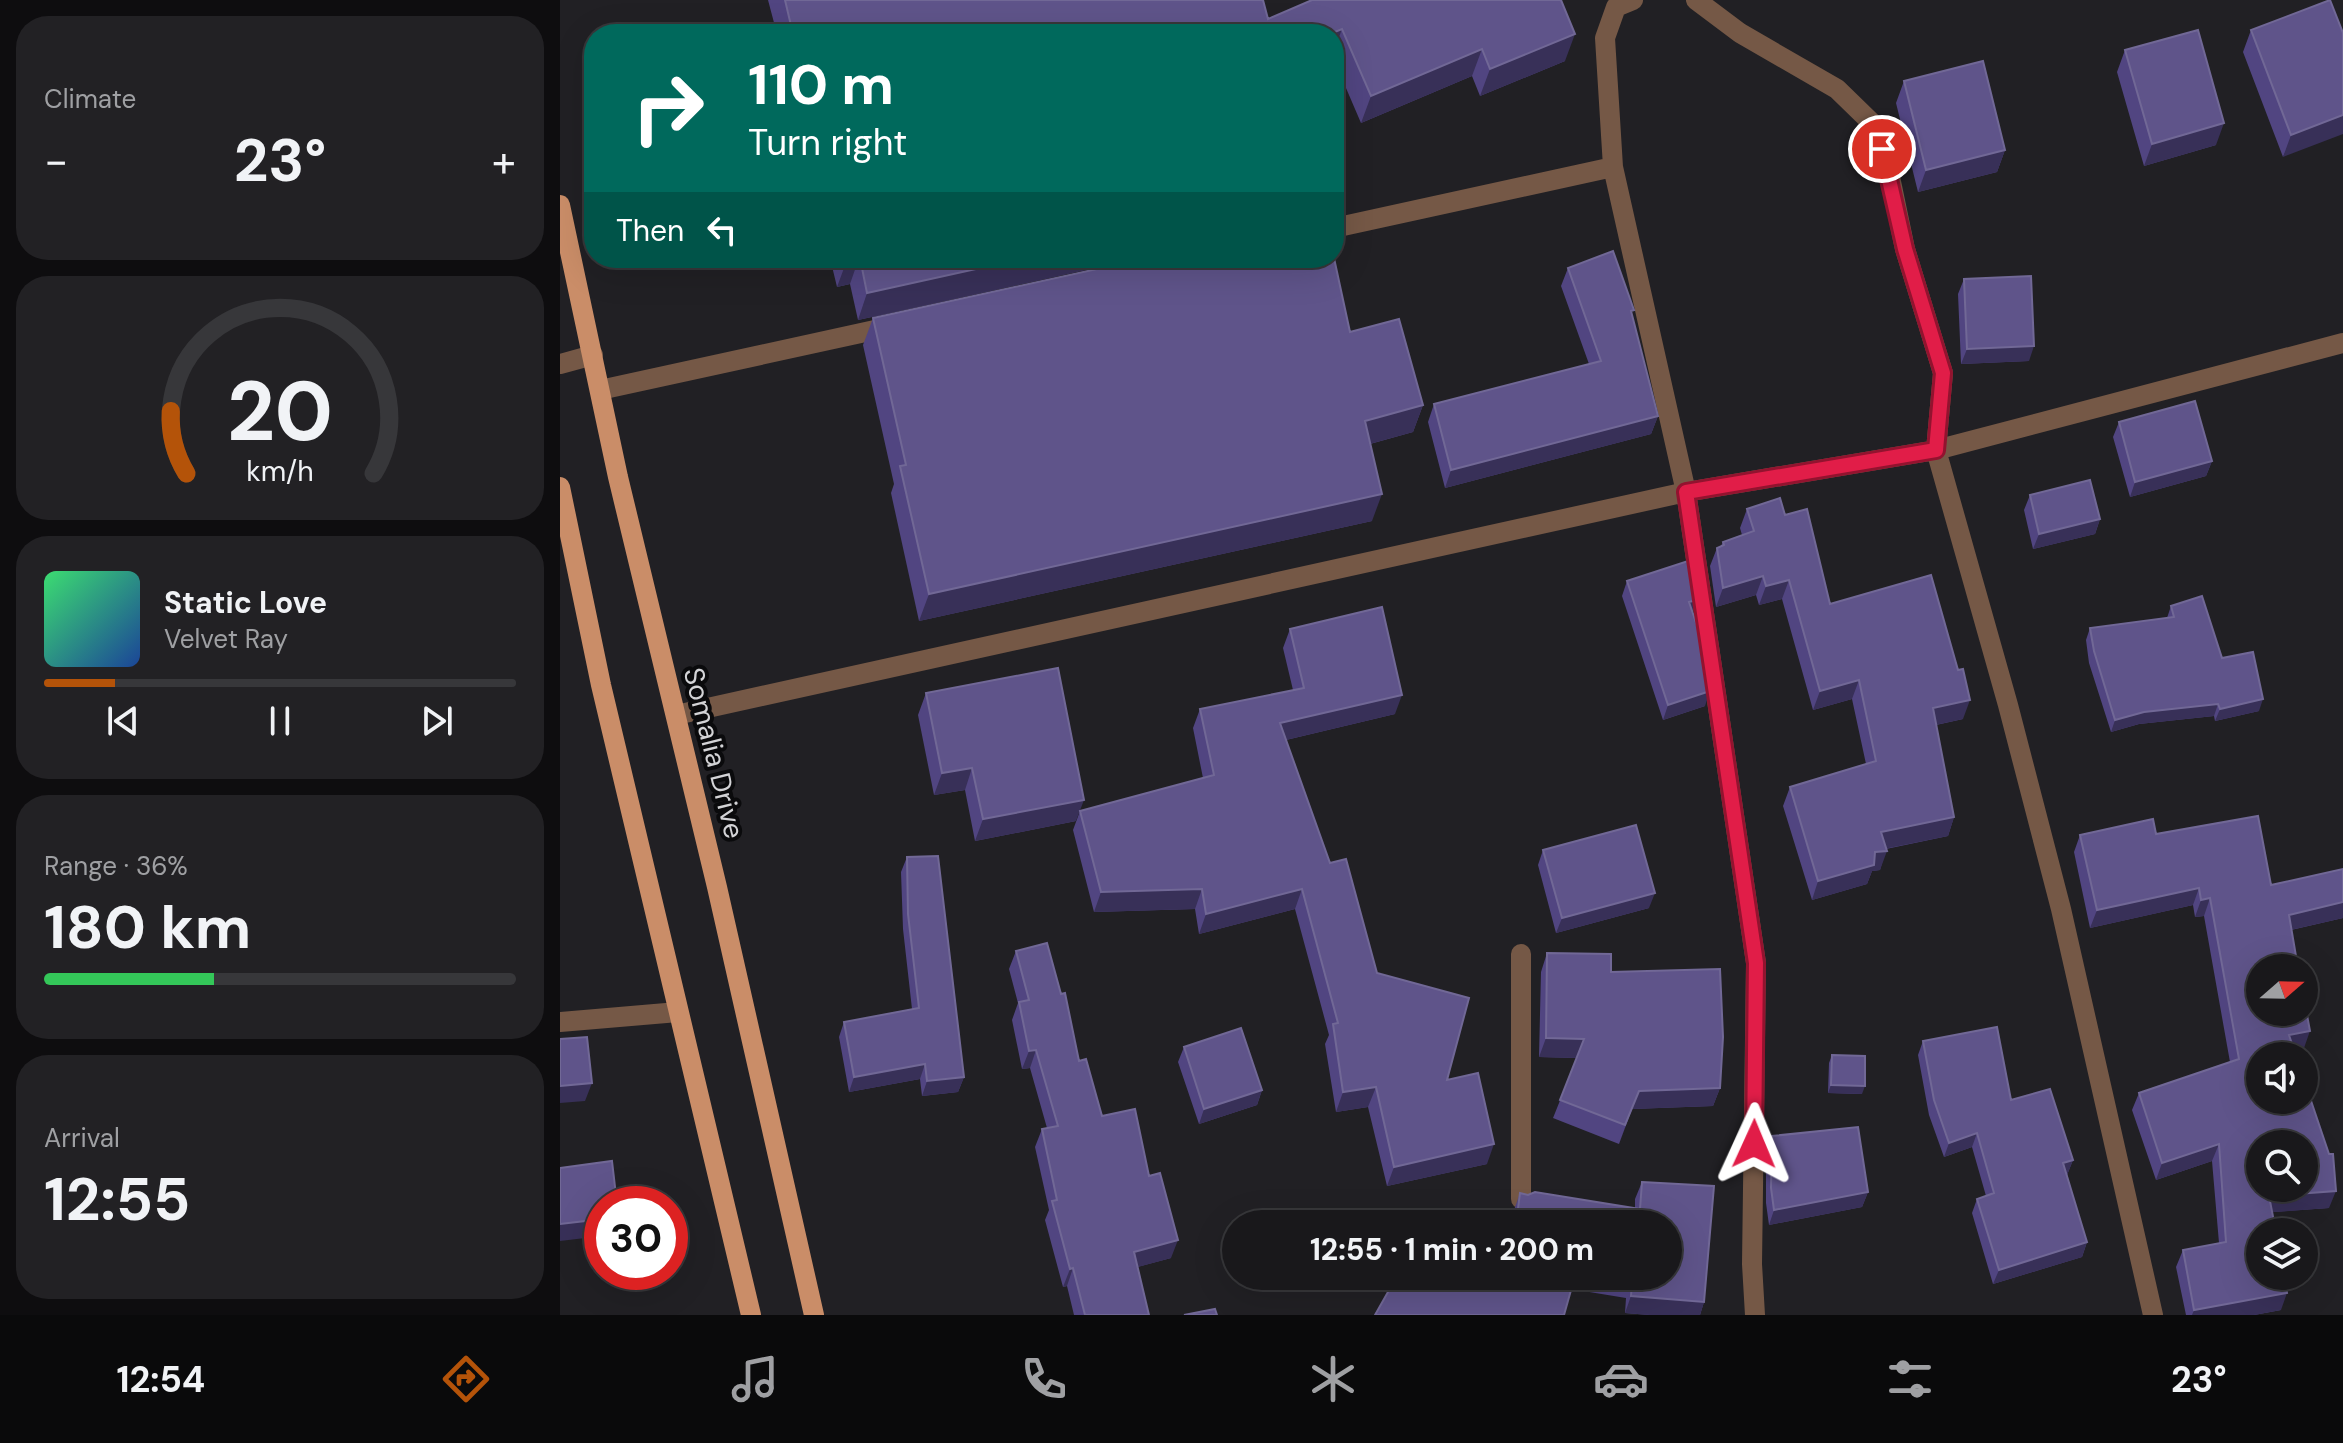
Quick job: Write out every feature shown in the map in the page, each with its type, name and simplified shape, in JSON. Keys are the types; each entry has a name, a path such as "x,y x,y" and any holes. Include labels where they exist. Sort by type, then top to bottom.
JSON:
{"main road":[{"name":"Somalia Drive","path":"560,205 814,1315"},
{"path":"560,487 601,685 751,1315"}],"street":[{"path":"1633,0 1616,7 1605,38 1613,167 1686,492 1756,963 1752,1264 1755,1315"},
{"path":"1696,0 1740,33 1837,89 1875,126 1889,172 1905,249 1943,373 1936,450 2008,705 2061,909 2153,1315"},
{"path":"1344,226 1613,167"},
{"path":"600,390 908,323"},
{"path":"676,715 1686,492 1936,450 2343,343"},
{"path":"560,364 593,355"},
{"path":"1521,954 1521,1199"},
{"path":"560,1022 678,1012"}],"building":[{"path":"785,0 1263,0 1268,19 1312,0 1561,0 1575,34 1490,69 1482,49 1371,96 1344,34 1344,24 791,24"},
{"path":"2330,0 2343,33 2343,115 2291,135 2251,30"},
{"path":"2198,30 2224,123 2152,144 2125,50"},
{"path":"1983,61 2005,150 1926,170 1904,81"},
{"path":"1613,251 1634,310 1631,311 1658,416 1451,470 1434,404 1601,361 1568,268"},
{"path":"862,268 981,268 867,293"},
{"path":"1101,268 1336,268 1350,332 1399,319 1423,405 1365,421 1382,494 929,594 900,466 906,465 873,318"},
{"path":"2031,276 2034,346 1967,349 1964,279"},
{"path":"2195,401 2212,461 2135,482 2119,422"},
{"path":"2090,480 2100,519 2039,534 2030,495"},
{"path":"1780,498 1785,515 1807,509 1830,604 1931,575 1958,670 1963,669 1970,700 1933,708 1954,817 1881,832 1887,851 1875,852 1874,865 1818,881 1790,787 1876,761 1859,680 1820,691 1789,580 1766,586 1763,576 1723,588 1717,548 1724,545 1723,542 1754,531 1747,509"},
{"path":"1691,560 1697,600 1689,602 1704,646 1710,691 1668,705 1627,581"},
{"path":"2202,596 2222,658 2253,652 2263,699 2220,709 2218,704 2144,712 2115,720 2090,628 2174,617 2171,606"},
{"path":"1382,607 1402,695 1280,723 1330,863 1346,859 1377,973 1469,998 1447,1080 1478,1073 1494,1144 1394,1167 1376,1087 1343,1092 1333,1024 1338,1023 1302,889 1206,914 1202,889 1101,892 1080,811 1214,775 1200,709 1304,688 1290,629"},
{"path":"1058,668 1084,800 983,819 972,768 942,773 926,693"},
{"path":"2258,816 2271,885 2343,869 2343,902 2289,915 2296,954 2246,954 2246,1026 2309,1026 2310,1031 2289,1035 2291,1042 2246,1042 2246,1114 2315,1114 2329,1154 2333,1154 2336,1191 2318,1192 2318,1130 2246,1130 2246,1202 2270,1202 2273,1218 2246,1218 2246,1290 2286,1290 2287,1293 2194,1310 2183,1250 2226,1242 2219,1144 2162,1163 2139,1093 2239,1059 2210,898 2201,900 2199,888 2097,910 2080,835 2153,819 2156,834"},
{"path":"1636,825 1655,893 1562,918 1543,850"},
{"path":"938,856 964,1077 927,1081 925,1064 854,1077 844,1022 919,1008 908,914 907,857"},
{"path":"1047,943 1061,994 1065,993 1079,1061 1086,1059 1102,1116 1135,1109 1149,1176 1160,1173 1178,1240 1134,1252 1149,1315 1085,1315 1073,1268 1070,1269 1052,1201 1057,1200 1042,1129 1058,1126 1036,1050 1029,1051 1019,1002 1029,1000 1016,951"},
{"path":"1547,953 1611,954 1611,972 1720,969 1723,1037 1720,1088 1639,1091 1625,1125 1560,1100 1584,1039 1546,1038"},
{"path":"1997,1027 2011,1100 2050,1089 2073,1160 2063,1163 2087,1242 1999,1270 1977,1199 1994,1193 1977,1133 1949,1143 1934,1100 1923,1041"},
{"path":"1241,1028 1262,1090 1204,1109 1184,1047"},
{"path":"587,1037 592,1083 560,1086 560,1039"},
{"path":"1832,1055 1865,1056 1865,1086 1831,1085"},
{"path":"1858,1127 1868,1192 1774,1210 1771,1188 1772,1136"},
{"path":"612,1161 615,1186 584,1186 584,1221 560,1224 560,1168"},
{"path":"1642,1182 1714,1186 1704,1302 1631,1296 1631,1290 1682,1290 1682,1210 1518,1210 1520,1193 1528,1195 1535,1192 1640,1209"},
{"path":"1389,1290 1571,1290 1564,1315 1375,1315"},
{"path":"1215,1309 1217,1315 1184,1315"}],"route":[{"path":"1754,1144 1756,963 1686,492 1936,450 1943,373 1905,249 1882,149"}]}
